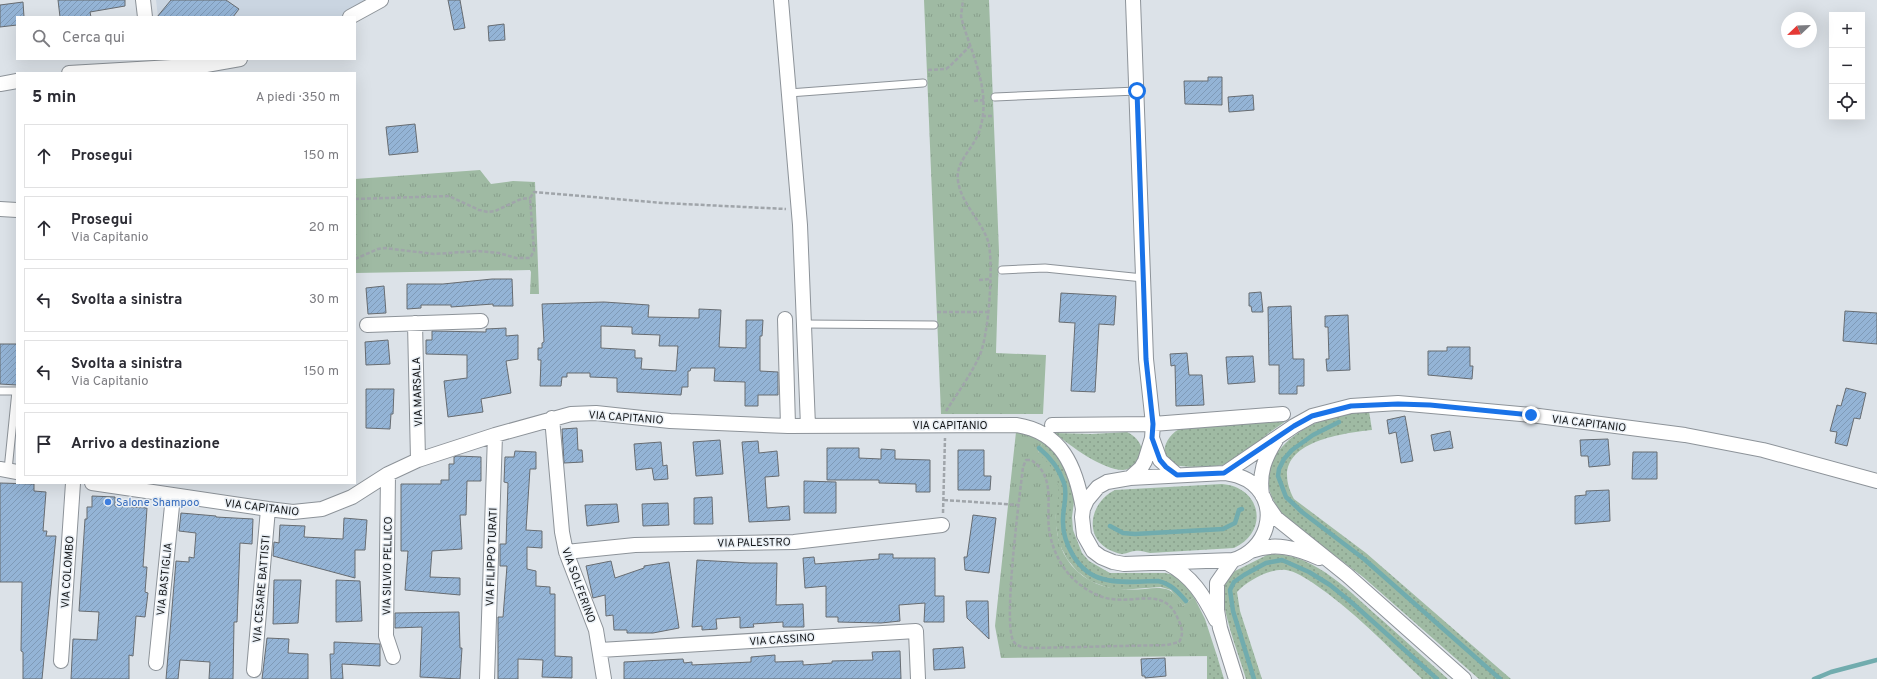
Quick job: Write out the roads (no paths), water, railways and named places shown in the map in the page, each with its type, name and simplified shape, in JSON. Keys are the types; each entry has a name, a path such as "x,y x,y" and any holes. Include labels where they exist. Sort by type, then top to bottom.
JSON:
{"street":[{"path":"143,0 145,16"},
{"path":"352,16 381,0"},
{"path":"781,0 800,219 808,426"},
{"path":"1130,478 1143,464 1152,438 1153,424 1146,359 1133,0"},
{"path":"78,72 149,64 206,65 234,60"},
{"path":"0,84 16,81"},
{"path":"0,209 16,210"},
{"path":"786,319 788,426"},
{"path":"367,325 481,321"},
{"name":"VIA MARSALA","path":"415,324 418,460"},
{"name":"VIA CAPITANIO","path":"1224,473 1312,416 1334,409 1369,404 1430,405 1531,415 1722,441 1877,481"},
{"name":"VIA CAPITANIO","path":"98,484 173,496 293,512 322,509 352,497 388,474 418,460 495,435 552,418 571,414 596,413 670,421 788,426 1016,425 1027,427 1048,437 1064,452 1069,460 1078,483 1083,509 1082,517 1084,535 1093,551 1101,557 1113,562 1124,564 1233,560"},
{"path":"1052,425 1153,424 1283,414"},
{"name":"VIA SOLFERINO","path":"552,418 559,513 566,552 589,610 600,650 604,679"},
{"name":"VIA FILIPPO TURATI","path":"487,679 495,435"},
{"name":"VIA CAPITANIO","path":"1251,552 1259,544 1266,528 1268,513 1260,481 1264,460 1279,437"},
{"path":"1152,438 1160,460 1177,475"},
{"path":"1083,509 1087,500 1098,487 1107,482 1130,478 1224,473 1244,478 1254,484 1276,518 1390,613 1464,679"},
{"name":"VIA SILVIO PELLICO","path":"388,474 386,636 393,657"},
{"name":"VIA COLOMBO","path":"61,661 73,484"},
{"name":"VIA BASTIGLIA","path":"156,663 173,496"},
{"name":"VIA CESARE BATTISTI","path":"254,670 268,509"},
{"name":"VIA PALESTRO","path":"566,552 635,545 794,542 942,525"},
{"path":"1236,679 1220,628 1217,610 1217,583 1233,560 1262,547 1284,547 1302,551 1332,564"},
{"path":"1167,563 1179,569 1195,584 1220,628"},
{"name":"VIA CASSINO","path":"600,650 916,631 918,679"}],"lane":[{"path":"789,93 923,83"},
{"path":"995,97 1137,91"},
{"path":"1002,270 1045,268 1143,278"},
{"path":"804,324 934,325"},
{"path":"0,391 16,391 8,470"}],"waterway":[{"path":"1339,422 1313,435 1292,450 1284,459 1279,469 1278,476 1286,497 1302,512 1364,559 1500,679"},
{"path":"1039,448 1054,464 1064,483 1066,492 1063,528 1065,538 1073,556 1079,564 1094,576 1110,581 1163,582 1174,588 1186,601"},
{"path":"1110,526 1123,533 1135,534 1223,529 1235,523 1239,510 1242,509"},
{"path":"1254,679 1233,611 1230,590 1234,582 1244,575 1266,563 1282,560 1309,572 1330,585 1437,679"},
{"path":"1814,679 1831,672 1877,660"}],"place":[{"name":"Salone Shampoo","path":"108,502"}]}
